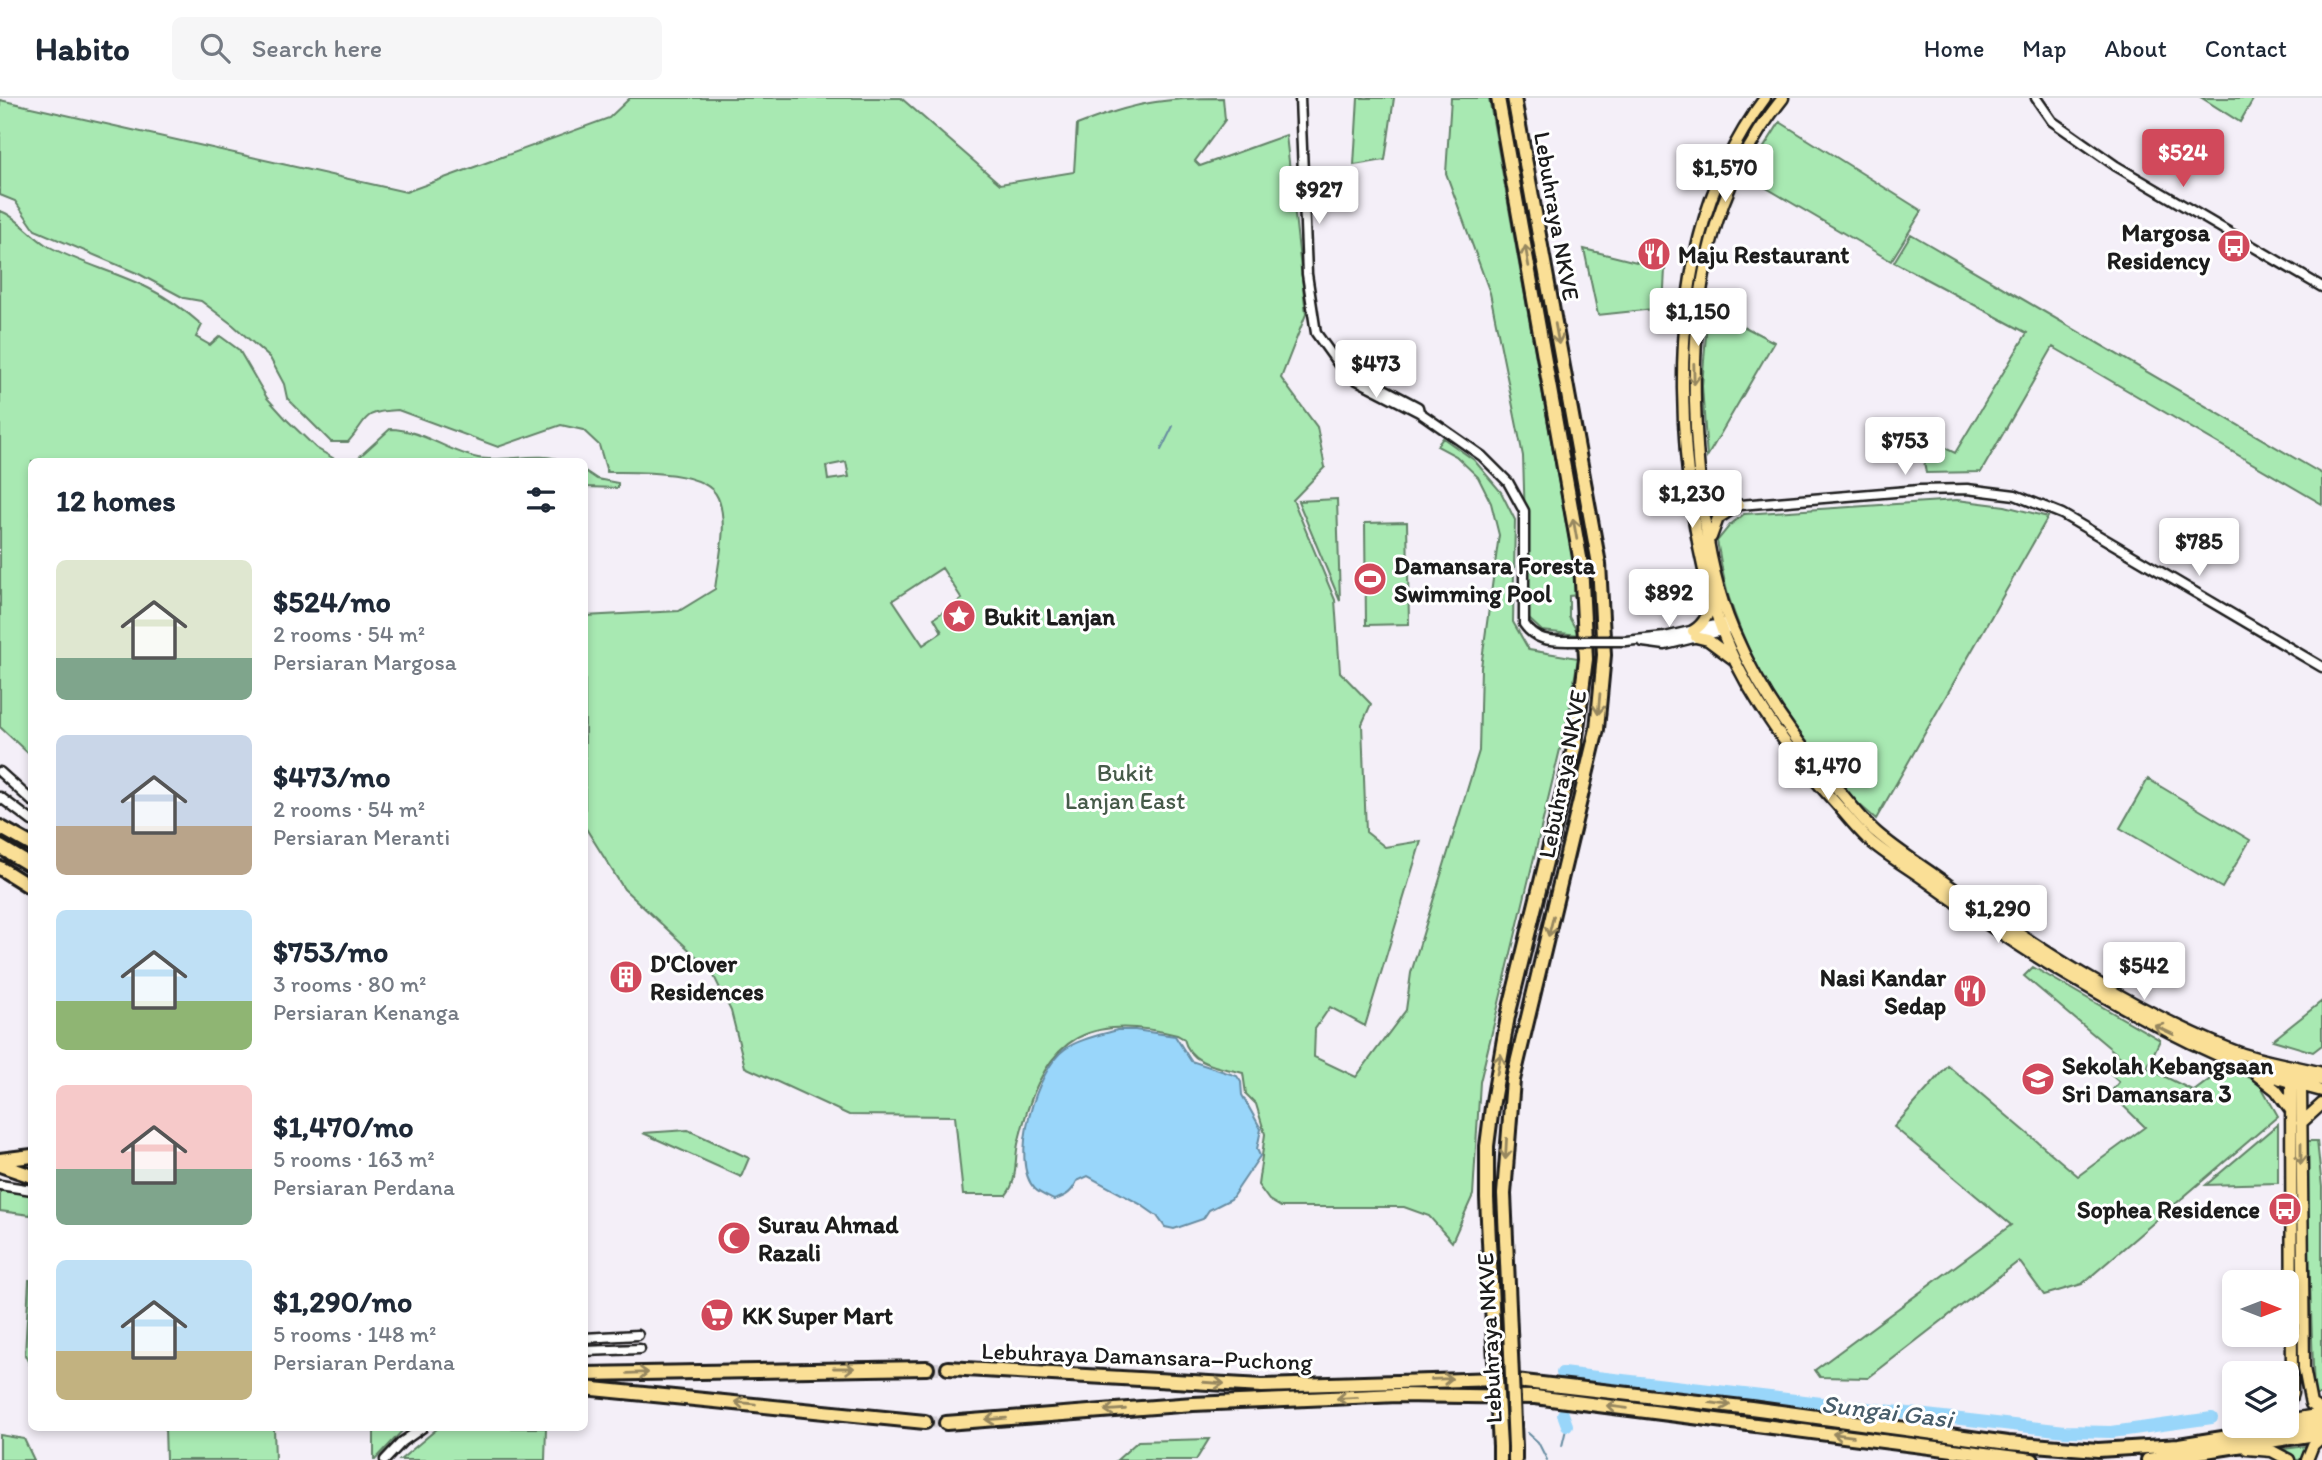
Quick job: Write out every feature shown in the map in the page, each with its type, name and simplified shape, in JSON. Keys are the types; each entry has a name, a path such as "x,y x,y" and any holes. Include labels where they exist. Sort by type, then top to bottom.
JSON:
{"highway":[{"name":"Lebuhraya NKVE","path":"1499,98 1581,563 1586,659 1576,744 1508,1016 1487,1146 1487,1198 1500,1460"},
{"name":"Lebuhraya NKVE","path":"1514,98 1599,564 1604,655 1597,729 1513,1080 1504,1194 1515,1454"},
{"path":"0,832 28,843"},
{"path":"0,832 16,855"},
{"path":"0,847 28,863"},
{"path":"0,868 28,885"},
{"path":"0,1152 28,1149"},
{"path":"0,1160 28,1156"},
{"path":"0,1165 28,1171"},
{"path":"588,1374 927,1368"},
{"name":"Lebuhraya Damansara–Puchong","path":"948,1368 1262,1387 1498,1379 1751,1408 2053,1448 2124,1450 2179,1445"},
{"path":"588,1388 925,1422"},
{"name":"Lebuhraya Damansara–Puchong","path":"946,1423 1194,1404 1398,1395 1535,1397 2032,1460"},
{"path":"2179,1445 2322,1423"},
{"path":"2179,1445 2222,1434"},
{"path":"2148,1460 2322,1435"}],"main road":[{"path":"1765,98 1738,139 1713,192 1698,238 1685,308 1684,432 1690,489 1711,591 1726,626 1767,699 1811,761 1875,832 2022,938 2161,1017 2297,1082 2322,1080"},
{"path":"1783,98 1743,156 1724,197 1709,244 1697,306 1694,365 1704,508 1726,626 1735,660 1758,703 1802,765 1869,839 2031,954 2154,1026 2248,1068 2322,1091"},
{"path":"1713,192 1724,197"},
{"path":"1700,473 1716,497 1738,505"},
{"path":"1711,546 1713,526 1718,518 1738,505"},
{"path":"1711,591 1707,617 1694,634 1708,640 1735,660"},
{"path":"1992,916 2031,954 2076,969"},
{"path":"2235,1052 2322,1073"},
{"path":"2248,1068 2276,1090 2291,1110"},
{"path":"2296,1270 2291,1110 2297,1082"},
{"path":"2297,1082 2301,1123 2297,1270"},
{"path":"2301,1123 2322,1104"},
{"path":"2300,1320 2306,1383 2311,1404 2322,1413"},
{"path":"2299,1418 2322,1413"},
{"path":"2307,1460 2313,1445 2322,1435"},
{"path":"2227,1450 2272,1451 2289,1460"}],"street":[{"path":"1300,98 1301,165 1311,316 1316,333 1332,358 1349,371 1418,407 1419,412"},
{"path":"2036,98 2052,121 2116,166 2322,287"},
{"path":"1349,371 1353,378 1419,412 1482,456 1508,482 1524,511 1524,624 1542,639 1640,641 1694,634 1726,626"},
{"path":"1365,377 1377,391 1397,395"},
{"path":"1690,489 1704,508"},
{"path":"1697,528 1699,512 1704,508 1943,490 1979,490 2015,495 2062,514 2322,667"},
{"path":"0,772 28,797"},
{"path":"0,797 28,818"},
{"path":"0,1185 28,1189"},
{"path":"588,1338 638,1335"},
{"path":"588,1351 640,1349"},
{"path":"385,1460 402,1442 418,1431"}],"green space":[{"name":"Bukit Lanjan East","path":"630,98 901,98 1000,184 1074,172 1077,125 1115,111 1148,103 1223,98 1225,120 1195,161 1200,166 1286,135 1306,314 1281,378 1317,427 1325,467 1293,500 1335,600 1340,672 1371,704 1362,724 1366,832 1385,847 1421,841 1365,1026 1330,1007 1315,1029 1314,1057 1356,1077 1406,1010 1411,973 1479,751 1481,667 1499,535 1491,503 1478,477 1456,456 1437,446 1443,438 1474,460 1501,492 1515,520 1513,622 1529,650 1578,658 1569,712 1480,1082 1473,1195 1452,1242 1429,1216 1404,1207 1281,1207 1269,1200 1258,1185 1265,1134 1256,1104 1246,1094 1243,1073 1199,1060 1187,1048 1184,1039 1177,1035 1142,1029 1112,1028 1088,1033 1068,1044 1052,1061 1038,1083 1027,1111 1018,1144 1012,1184 1006,1195 963,1195 955,1116 849,1115 745,1067 731,1011 711,970 624,889 588,832 588,616 679,611 715,589 723,519 718,498 711,489 684,477 607,472 599,445 583,430 561,425 498,447 398,410 377,413 366,418 348,442 331,442 287,398 284,384 270,358 201,301 184,298 139,274 35,230 15,201 0,195 0,100 406,192 609,118","holes":["846,462 849,477 828,480 826,466","942,568 962,599 934,618 942,632 923,645 893,600"]},
{"path":"1358,98 1394,98 1385,160 1354,165"},
{"path":"1451,98 1489,98 1573,561 1578,595 1569,596 1569,617 1579,635 1542,631 1528,618 1523,456 1490,293 1446,173"},
{"path":"2202,98 2254,98 2240,122"},
{"path":"1780,122 1922,211 1891,261 1746,176"},
{"path":"0,211 12,217 48,246 136,282 183,309 202,325 196,337 210,345 220,336 239,350 267,398 316,448 333,458 28,458 28,753 0,727"},
{"path":"1911,234 2322,474 2322,504 2053,347 1981,472 1926,473 1924,462 1935,443 1955,453 2027,333 1894,262"},
{"path":"1584,249 1665,269 1663,308 1598,315"},
{"path":"1708,308 1774,342 1707,457 1702,386"},
{"path":"390,429 413,433 478,458 358,458"},
{"path":"588,473 597,479 618,483 618,488 588,487"},
{"path":"1337,499 1340,601 1298,501"},
{"path":"1957,500 2005,506 2048,517 1876,819 1829,773 1787,719 1740,629 1729,598 1717,541 1730,525 1744,514"},
{"path":"1407,522 1409,624 1366,625 1365,523"},
{"path":"2148,779 2250,840 2222,888 2120,828"},
{"path":"2033,967 2160,1040 2147,1068 2194,1091 2225,1068 2258,1081 2278,1116 2082,1284 2044,1295 2019,1261 1868,1378 1820,1377 1815,1370 2011,1225 1894,1127 1948,1066 2078,1176 2145,1127 2110,1093 2119,1082 2110,1074 2123,1059 2024,976"},
{"path":"2322,1001 2322,1045 2313,1052 2273,1040"},
{"path":"2278,1124 2278,1183 2206,1185"},
{"path":"688,1130 749,1158 741,1177 643,1133"},
{"path":"2305,1141 2317,1141 2322,1187 2322,1395 2314,1395"},
{"path":"0,1190 28,1192 28,1215 0,1211"},
{"path":"28,1299 28,1361 25,1355"},
{"path":"165,1431 274,1431 275,1460 166,1460"},
{"path":"374,1431 402,1431 375,1460"},
{"path":"434,1431 546,1431 545,1460 400,1460"},
{"path":"0,1435 24,1439 34,1460 0,1460"},
{"path":"1209,1439 1196,1460 1117,1460 1138,1441"},
{"path":"2306,1446 2303,1460 2293,1460 2284,1449"}],"water":[{"path":"1117,1030 1175,1036 1191,1061 1237,1076 1241,1082 1242,1095 1261,1129 1257,1149 1260,1156 1231,1199 1209,1210 1203,1219 1174,1229 1165,1227 1157,1216 1140,1204 1088,1176 1077,1181 1066,1195 1054,1200 1035,1189 1027,1176 1025,1138 1029,1116 1045,1075 1065,1049 1083,1040"}],"waterway":[{"path":"1161,450 1173,426"},
{"name":"Sungai Gasi","path":"1562,1373 2065,1431 2112,1432 2212,1418"},
{"name":"Sungai Gasi","path":"1563,1414 1567,1425"},
{"name":"Sungai Gasi","path":"1562,1446 1567,1425"},
{"path":"1528,1433 1538,1442 1547,1460"}],"tunnel":[{"path":"927,1368 948,1368"},
{"path":"925,1422 946,1423"}],"place":[{"name":"Margosa Residency","path":"2234,246"},
{"name":"Maju Restaurant","path":"1654,254"},
{"name":"Damansara Foresta Swimming Pool","path":"1370,579"},
{"name":"Bukit Lanjan","path":"959,616"},
{"name":"D'Clover Residences","path":"626,977"},
{"name":"Nasi Kandar Sedap","path":"1970,991"},
{"name":"Sekolah Kebangsaan Sri Damansara 3","path":"2038,1079"},
{"name":"Sophea Residence","path":"2285,1209"},
{"name":"Surau Ahmad Razali","path":"734,1238"},
{"name":"KK Super Mart","path":"717,1315"}]}
